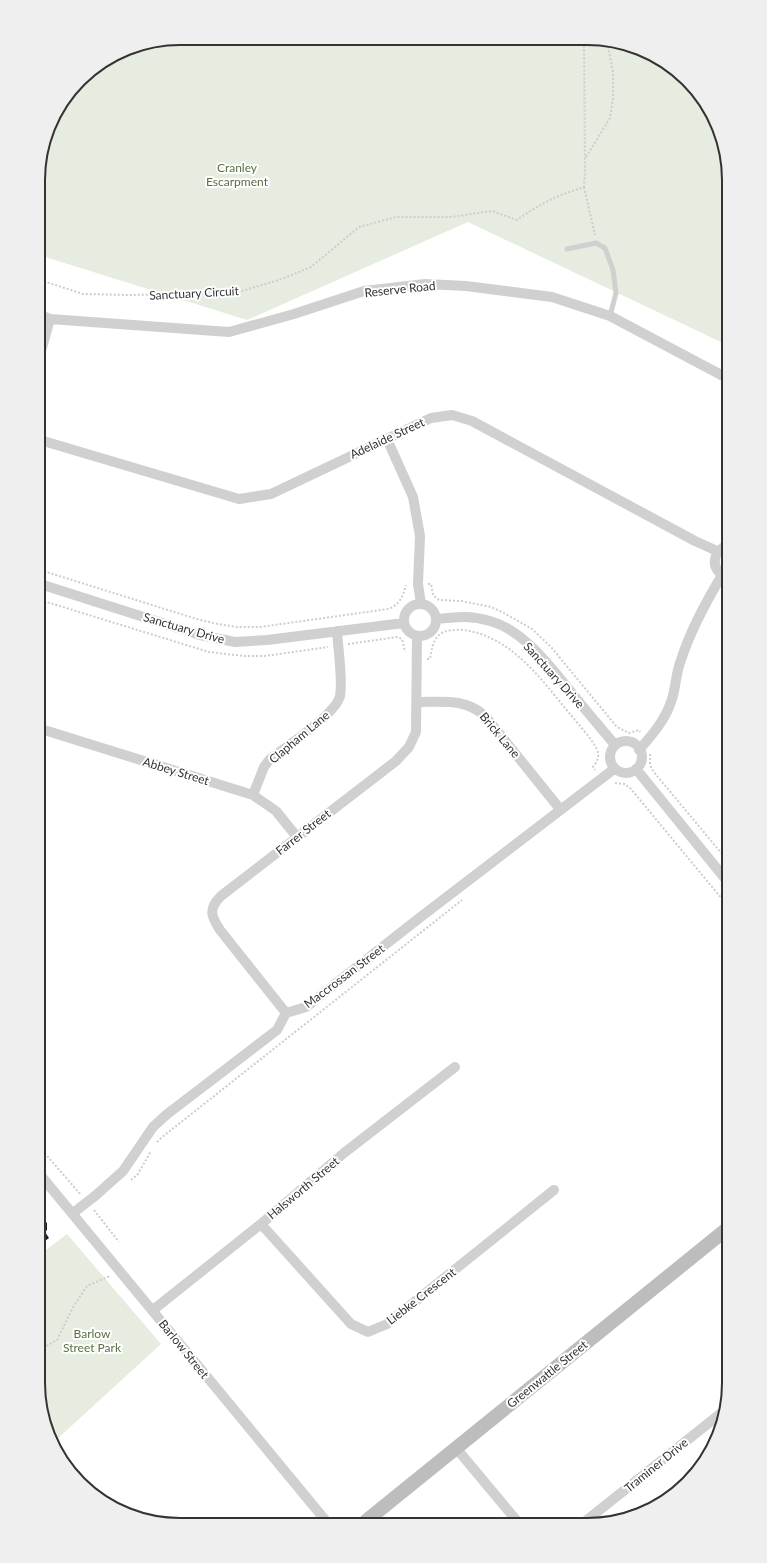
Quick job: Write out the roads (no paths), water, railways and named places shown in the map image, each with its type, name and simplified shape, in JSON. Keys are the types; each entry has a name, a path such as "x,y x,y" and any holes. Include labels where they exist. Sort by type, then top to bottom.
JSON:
{"main road":[{"name":"Greenwattle Street","path":"370,1518 722,1233"}],"street":[{"name":"Reserve Road","path":"45,317 50,319 230,332 294,314 364,291 425,284 466,286 552,297 610,316 722,375"},
{"path":"45,337 50,319"},
{"name":"Adelaide Street","path":"45,441 239,499 271,494 431,418 452,415 472,421 695,541 722,548"},
{"path":"387,438 413,497 420,536 418,584 421,604"},
{"path":"722,548 715,555 714,564 722,573"},
{"path":"639,750 664,719 672,698 680,660 692,629 698,616 722,578"},
{"name":"Sanctuary Drive","path":"45,586 200,635 235,642 267,640 404,623"},
{"path":"421,604 430,608 434,612 436,619 435,625 429,634 417,636 409,632 404,623 404,617 409,608 421,604"},
{"name":"Sanctuary Drive","path":"436,619 465,616 491,621 514,633 530,645 548,664 615,745"},
{"name":"Clapham Lane","path":"253,795 264,767 270,759 324,717 338,702 341,689 337,632"},
{"name":"Farrer Street","path":"286,1013 220,930 213,919 212,911 214,903 404,753 414,740 418,702 417,636"},
{"name":"Brick Lane","path":"418,702 460,702 478,710 485,716 560,810"},
{"name":"Abbey Street","path":"45,730 253,795 276,811 298,836"},
{"path":"624,742 635,744 639,750 641,761 636,769 625,774 614,769 610,762 610,756 611,750 615,745 624,742"},
{"name":"Maccrossan Street","path":"286,1013 306,1007 614,769"},
{"path":"636,769 722,875"},
{"path":"73,1213 123,1171 153,1127 166,1115 277,1030 286,1013"},
{"name":"Halsworth Street","path":"153,1310 261,1224 344,1153 455,1067"},
{"name":"Barlow Street","path":"45,1180 323,1518"},
{"name":"Liebke Crescent","path":"261,1224 351,1324 368,1332 387,1324 554,1190"},
{"name":"Traminer Drive","path":"590,1518 718,1415"},
{"path":"456,1448 514,1518"}],"lane":[{"path":"567,249 596,243 605,248 613,270 616,293 610,316"}],"park label":[{"name":"Cranley Escarpment","path":"237,174"},
{"name":"Barlow Street Park","path":"92,1340"}]}
